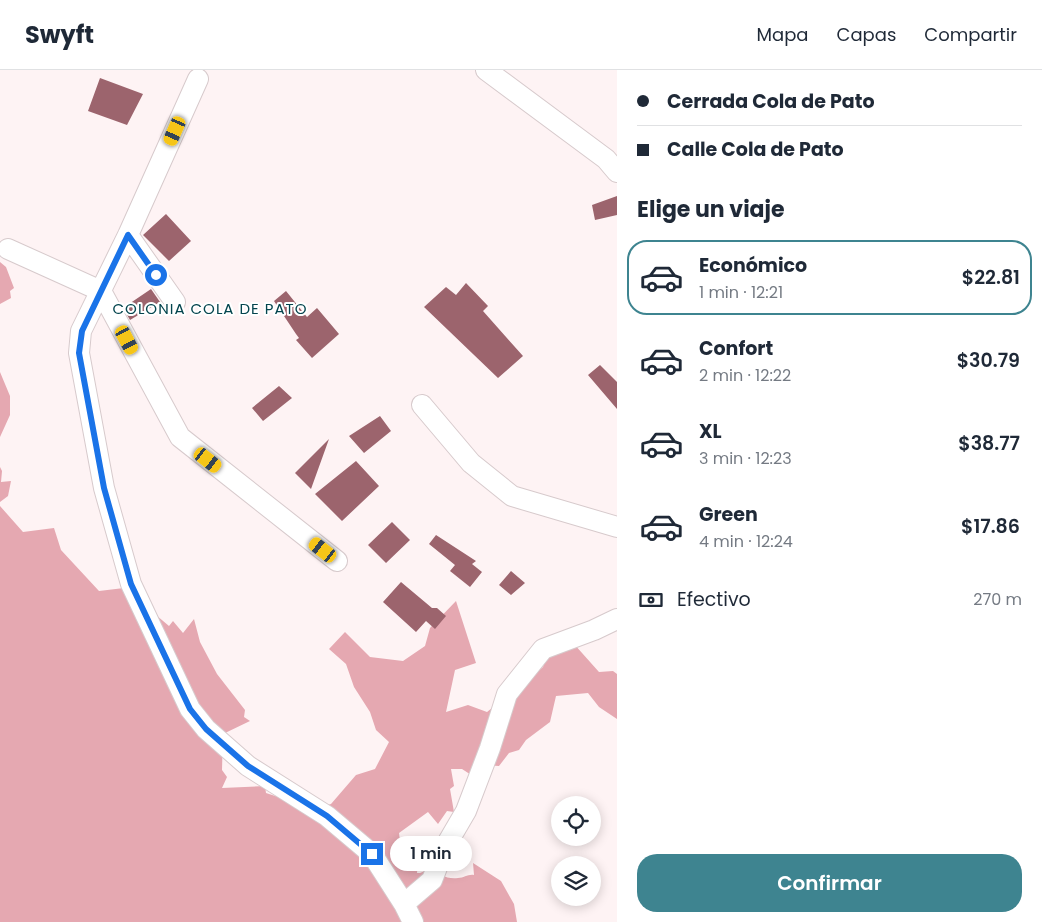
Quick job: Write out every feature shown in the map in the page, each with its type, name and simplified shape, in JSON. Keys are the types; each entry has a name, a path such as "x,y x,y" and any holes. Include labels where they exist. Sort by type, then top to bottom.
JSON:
{"street":[{"path":"486,70 606,159 617,172"},
{"path":"198,80 82,331 79,353 104,488 131,584 190,709 206,729 248,766 327,816 372,854 404,904 413,922"},
{"path":"128,235 175,302"},
{"path":"8,249 100,291 180,438 337,561"},
{"path":"422,405 472,463 512,496 617,527"},
{"path":"404,904 432,880 445,847 466,811 490,748 507,694 544,649 617,619"}],"shaded area":[{"path":"0,262 6,267 14,288 10,291 11,298 0,304"},
{"path":"0,372 10,396 10,415 0,437"},
{"path":"0,467 2,471 1,482 11,481 8,496 0,502"},
{"path":"0,506 23,532 54,528 61,550 99,591 124,588 169,626 173,621 183,633 194,619 200,642 217,674 245,710 244,717 250,721 223,734 222,770 227,777 222,788 265,786 266,793 315,809 331,804 356,775 375,769 389,742 376,730 370,712 354,687 346,664 329,649 345,632 370,657 403,661 425,646 430,628 456,601 476,663 455,670 446,712 468,705 487,712 543,667 547,655 574,644 599,672 613,671 617,674 617,719 599,707 588,693 556,696 550,722 526,740 519,750 509,753 499,766 484,765 482,782 462,769 451,769 454,786 450,789 454,812 447,811 438,824 428,812 399,833 401,849 418,861 417,873 430,869 446,877 460,878 474,875 473,863 501,881 514,904 517,922 0,922"}],"building":[{"path":"100,78 143,94 127,125 88,111"},
{"path":"617,196 617,215 595,220 592,205"},
{"path":"166,214 191,241 169,261 143,235"},
{"path":"466,283 488,306 483,311 523,356 498,378 424,307 446,287 456,295"},
{"path":"151,289 160,302 130,320 123,308"},
{"path":"286,291 307,317 317,308 339,334 312,358 296,340 299,338 274,301"},
{"path":"600,365 617,382 617,409 588,375"},
{"path":"279,386 292,398 263,421 252,408"},
{"path":"380,416 391,431 364,453 349,436"},
{"path":"329,439 311,489 295,473"},
{"path":"356,461 379,486 342,521 315,494"},
{"path":"392,522 410,540 386,563 368,545"},
{"path":"436,535 476,561 472,564 482,572 470,587 450,571 455,565 429,544"},
{"path":"511,571 525,583 511,595 499,585"},
{"path":"401,582 432,608 437,608 446,616 435,629 426,621 416,632 383,602"}],"district":[{"name":"COLONIA COLA DE PATO","path":"210,309"}],"route":[{"path":"156,275 128,235 82,331 79,353 104,488 131,584 179,688 190,709 206,729 248,766 327,816 372,854"}]}
